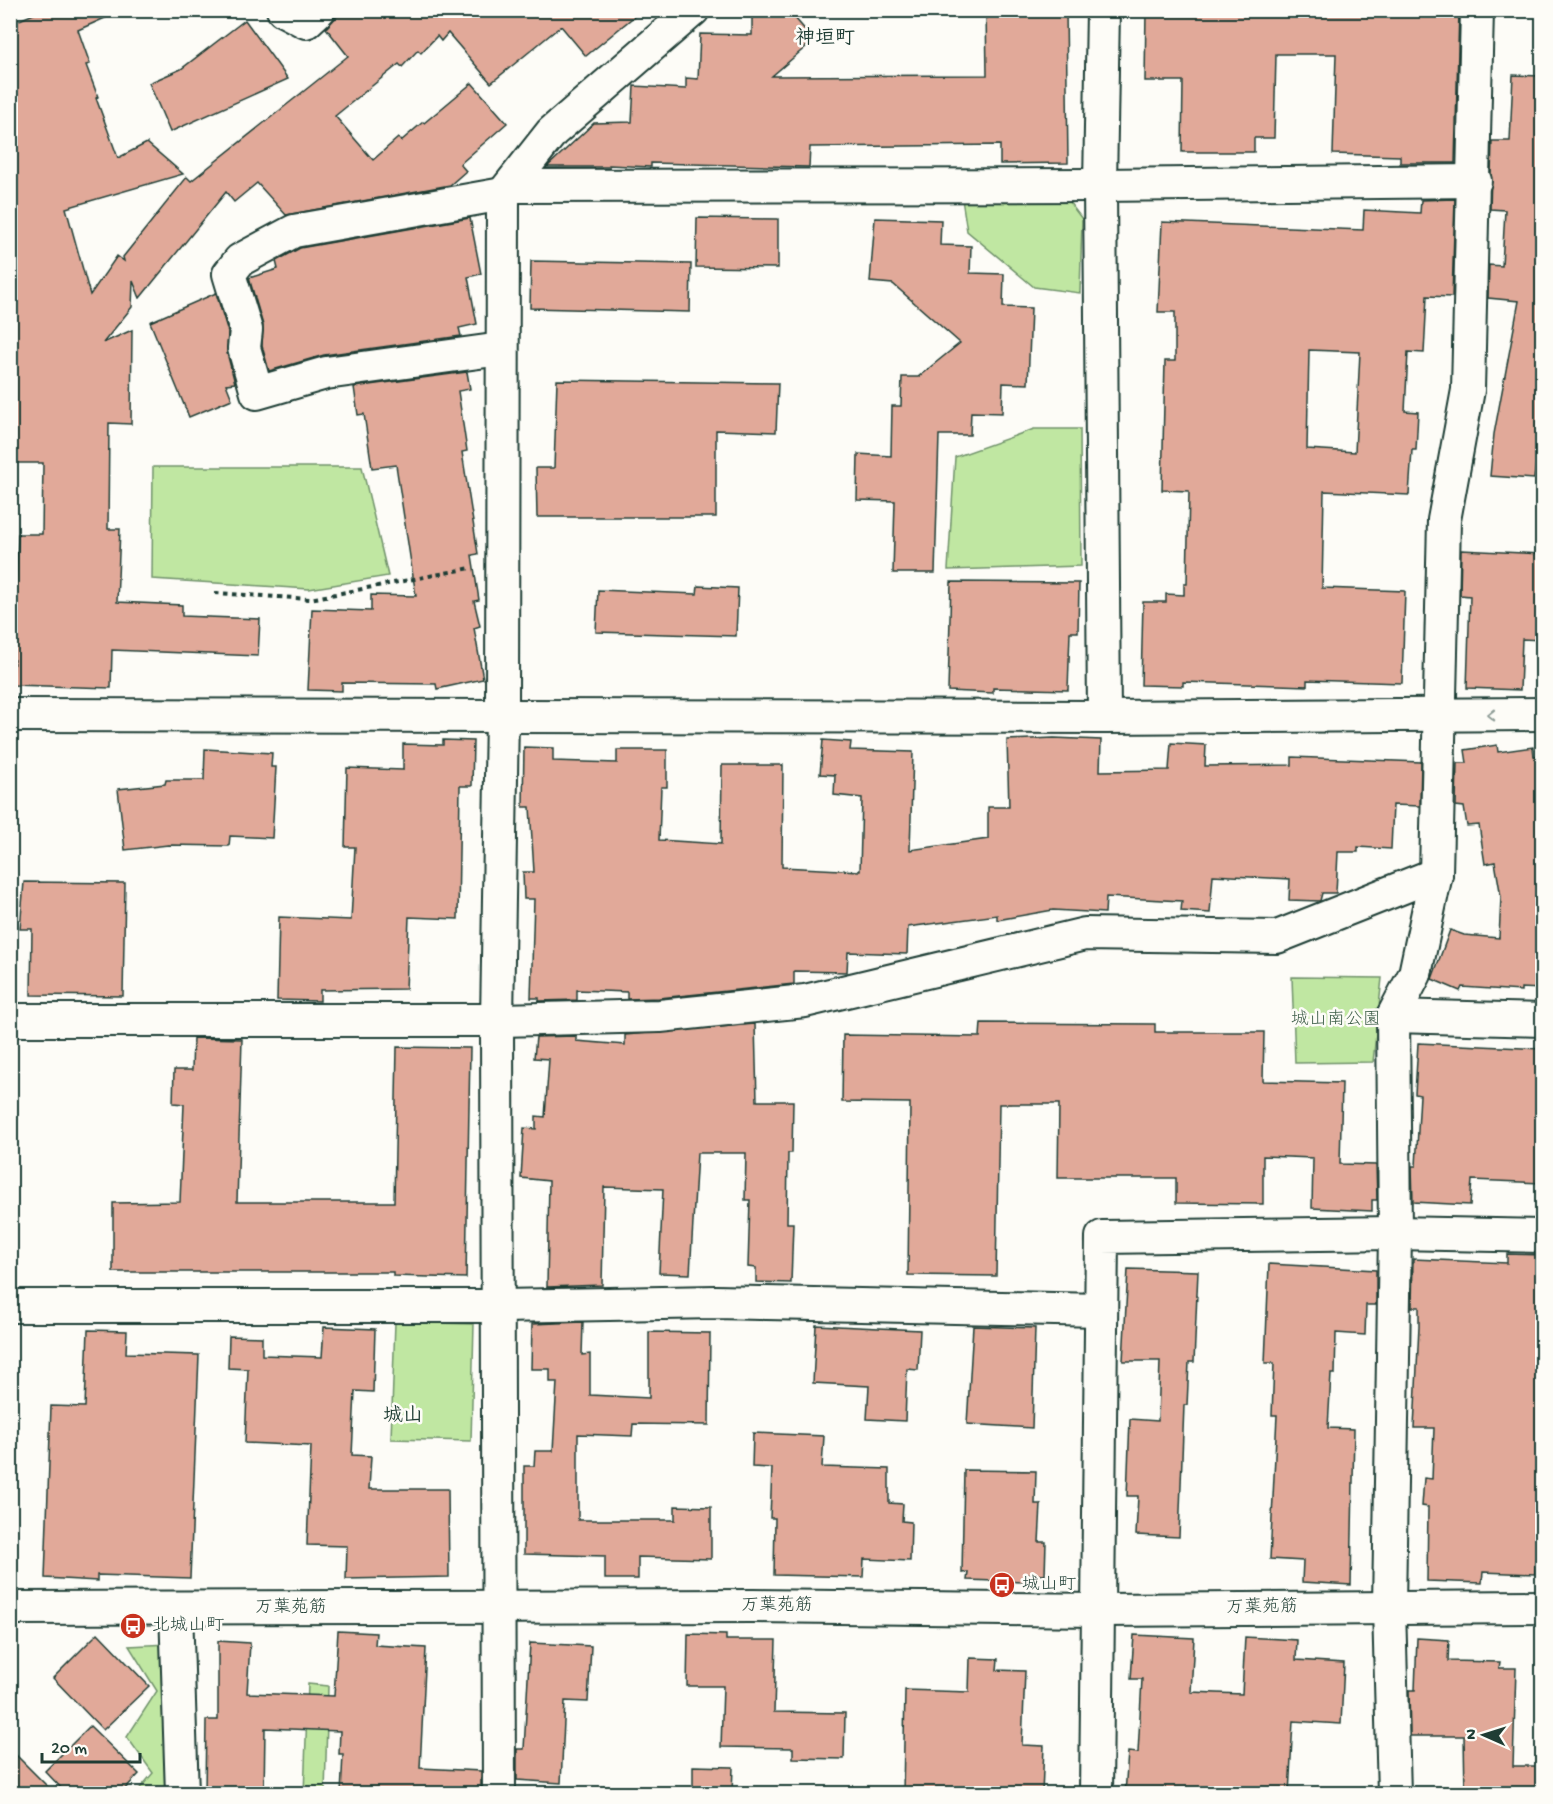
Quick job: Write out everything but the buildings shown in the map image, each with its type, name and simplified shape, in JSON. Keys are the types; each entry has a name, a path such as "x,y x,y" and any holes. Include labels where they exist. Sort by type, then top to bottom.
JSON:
{"street":[{"path":"283,10 306,22 319,10"},
{"path":"499,1794 500,1306 497,1020 502,716 501,349 507,190 552,132 693,10"},
{"path":"1103,10 1100,185 1104,717"},
{"path":"1394,1794 1389,1607 1395,1233 1393,1016 1415,974 1436,874 1444,520 1468,390 1475,181 1477,10"},
{"path":"501,349 326,373 256,393 244,348 246,330 229,274 240,260 294,231 507,190 1475,181"},
{"path":"10,716 1104,717 1542,714"},
{"path":"10,1020 497,1020 660,1017 805,1001 1085,934 1277,937 1436,874"},
{"path":"1393,1016 1542,1020"},
{"path":"1096,1794 1102,1237 1395,1233 1542,1236"},
{"path":"10,1306 500,1306 716,1302 1101,1310"},
{"name":"万葉苑筋","path":"10,1608 753,1606 1099,1610 1542,1607"},
{"path":"176,1609 182,1794"}],"path":[{"path":"215,593 310,600 501,562"}],"green space":[{"path":"1066,198 1082,219 1080,293 1034,287 967,231 962,199"},
{"path":"1034,429 1080,429 1081,566 948,570 955,457"},
{"path":"153,467 362,467 388,576 309,589 152,579"},
{"name":"城山南公園","path":"1292,977 1382,978 1373,1062 1295,1063"},
{"path":"395,1322 474,1324 471,1441 391,1439"},
{"path":"168,1644 166,1793 136,1793 153,1773 127,1737 157,1691 129,1646"},
{"path":"308,1684 328,1686 325,1793 304,1794"}],"place":[{"name":"城山町","path":"1002,1585"},
{"name":"北城山町","path":"133,1626"}],"district":[{"name":"神垣町","path":"825,39"},
{"name":"城山","path":"403,1417"}]}
